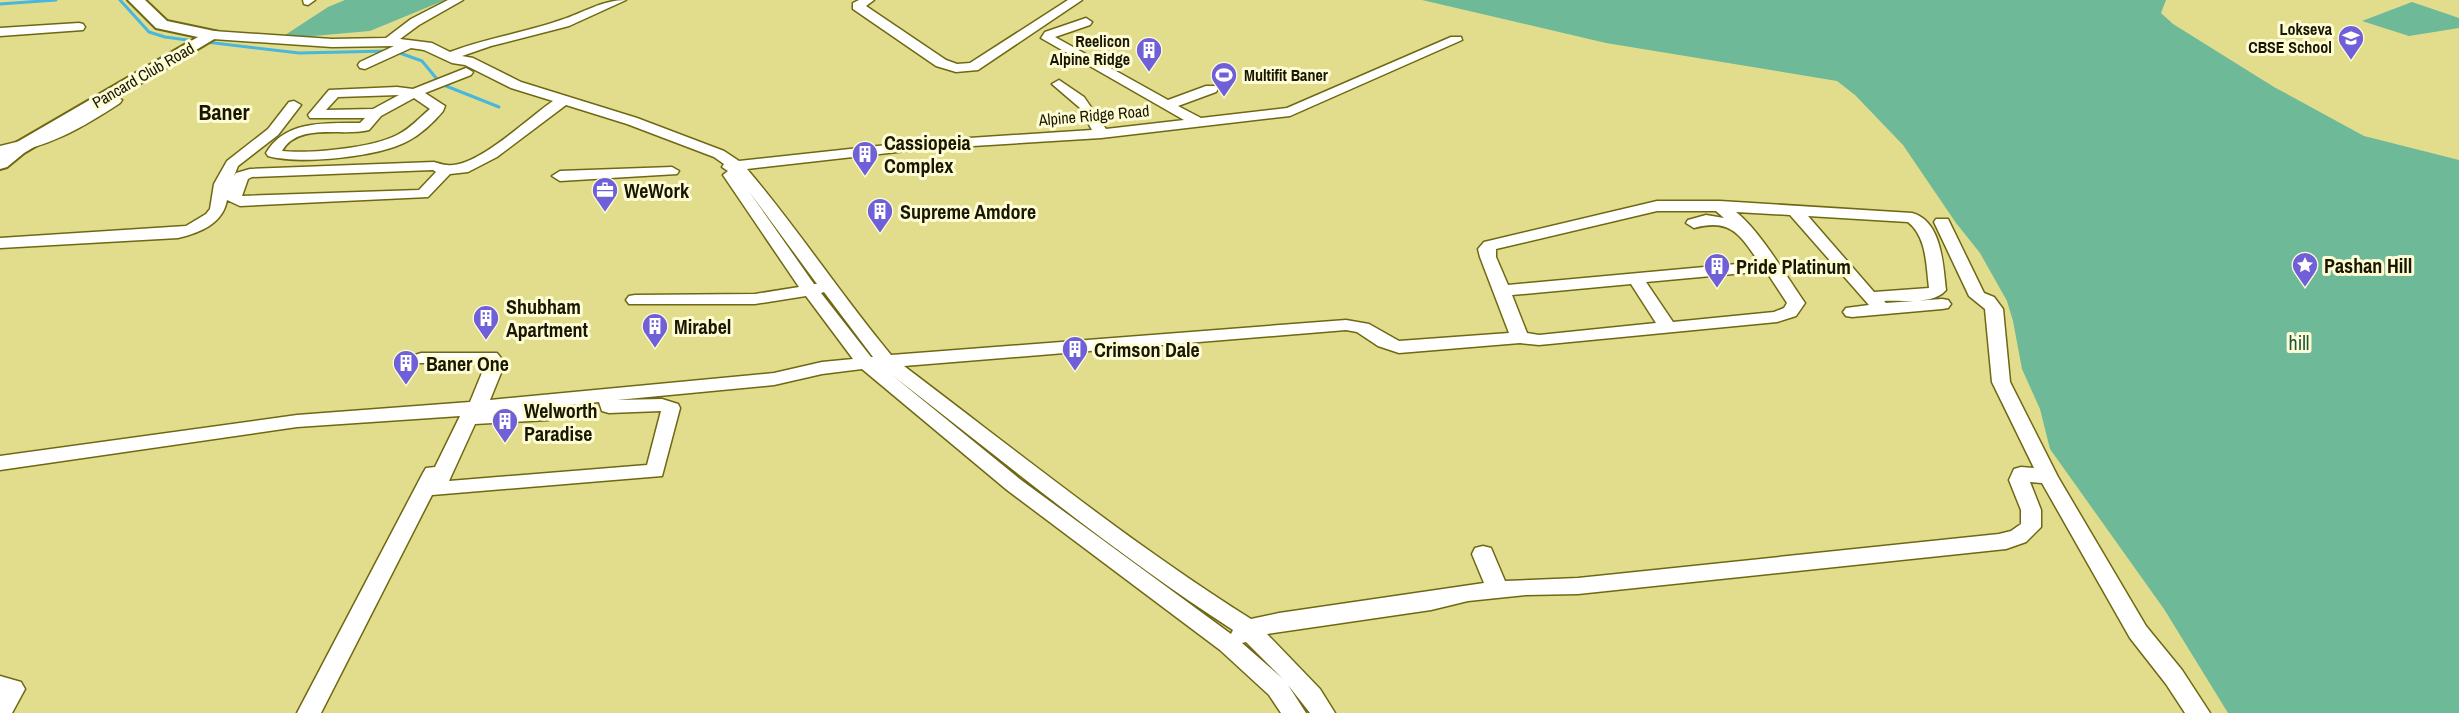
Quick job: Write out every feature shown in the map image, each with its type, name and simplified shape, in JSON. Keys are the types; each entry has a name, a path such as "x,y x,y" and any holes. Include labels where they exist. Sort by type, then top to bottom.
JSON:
{"main road":[{"name":"Pancard Club Road","path":"136,0 162,25 212,36"},
{"name":"Pancard Club Road","path":"0,163 18,149 212,36"}],"street":[{"path":"365,65 396,47 415,22 457,0"},
{"path":"376,113 315,114 336,93 414,93 438,106 436,111 400,139 363,150 289,156 273,153 279,141 289,135 315,129 364,127 376,113 414,93 446,79 457,63 486,43 565,23 620,0"},
{"path":"868,0 857,6 941,63 956,68 973,67 1076,0"},
{"path":"1086,22 1049,35 1047,38 1199,123"},
{"path":"0,32 79,27"},
{"path":"212,36 396,47 427,46 502,90 632,121 719,154 728,167 768,204 887,362 1059,494 1200,598 1248,629 1283,663 1312,696 1323,713"},
{"name":"Alpine Ridge Road","path":"728,167 924,145 1101,134 1290,112 1456,40"},
{"path":"1059,84 1074,93 1085,104 1101,134"},
{"path":"1167,105 1211,89"},
{"path":"0,150 18,149 64,133 115,100"},
{"path":"446,170 423,194 240,201 234,199 241,176 250,173 434,166 446,170 473,166 560,103"},
{"path":"0,243 178,234 191,230 212,217 218,209 222,184 232,164 273,132 294,105"},
{"path":"728,167 729,174 810,290 866,363 1014,485 1228,644 1277,688 1294,713"},
{"path":"560,176 672,171"},
{"path":"1520,338 1488,257 1486,249 1490,245 1657,206 1720,206 1912,218 1922,224 1929,238 1938,290 1929,294 1876,303 1851,312"},
{"path":"0,463 297,422 471,409 774,379 822,368 866,363 1346,325 1358,325 1369,330 1384,344 1399,347 1520,338 1539,340 1778,317 1790,312 1796,303 1772,266 1746,231 1720,206"},
{"path":"1795,211 1876,303 1942,304"},
{"path":"1694,223 1716,219 1746,231"},
{"path":"1942,222 1977,296 1988,301 1994,309 2001,382 2048,477 2138,632 2174,677 2198,713"},
{"path":"1644,277 1772,266"},
{"path":"1501,291 1636,279 1668,328"},
{"path":"635,300 755,299 828,286"},
{"path":"309,713 496,363 491,357 420,359"},
{"path":"552,401 548,414 476,417 468,420 435,489 655,471 671,408 662,405 609,407 606,403 608,395"},
{"path":"1228,644 1248,629 1302,618 1498,590 1578,586 1977,543 2009,542 2023,535 2031,527 2031,510 2019,480 2021,474 2048,477"},
{"path":"1483,554 1498,590"},
{"path":"0,686 13,689 10,698 0,711"}],"green space":[{"path":"345,0 445,0 370,31 279,39 328,7"},
{"name":"hill","path":"1422,0 2166,0 2161,13 2173,24 2274,87 2364,136 2459,160 2459,713 2228,713 2164,609 2050,449 2040,409 2022,369 2007,301 1980,253 1956,223 1903,145 1855,95 1837,81 1606,43"},
{"path":"2412,2 2459,18 2459,28 2409,36 2362,21"}],"waterway":[{"path":"0,4 56,0"},
{"path":"120,0 149,32 165,37 195,41"},
{"path":"206,42 299,53 389,51"},
{"path":"397,52 422,61 441,84 499,107"}],"place":[{"name":"Lokseva CBSE School","path":"2351,61"},
{"name":"Reelicon Alpine Ridge","path":"1149,73"},
{"name":"Multifit Baner","path":"1224,98"},
{"name":"Cassiopeia Complex","path":"865,177"},
{"name":"WeWork","path":"605,213"},
{"name":"Supreme Amdore","path":"880,234"},
{"name":"Pashan Hill","path":"2305,288"},
{"name":"Pride Platinum","path":"1717,289"},
{"name":"Shubham Apartment","path":"486,341"},
{"name":"Mirabel","path":"655,349"},
{"name":"Crimson Dale","path":"1075,372"},
{"name":"Baner One","path":"406,386"},
{"name":"Welworth Paradise","path":"505,444"}],"district":[{"name":"Baner","path":"224,112"}]}
